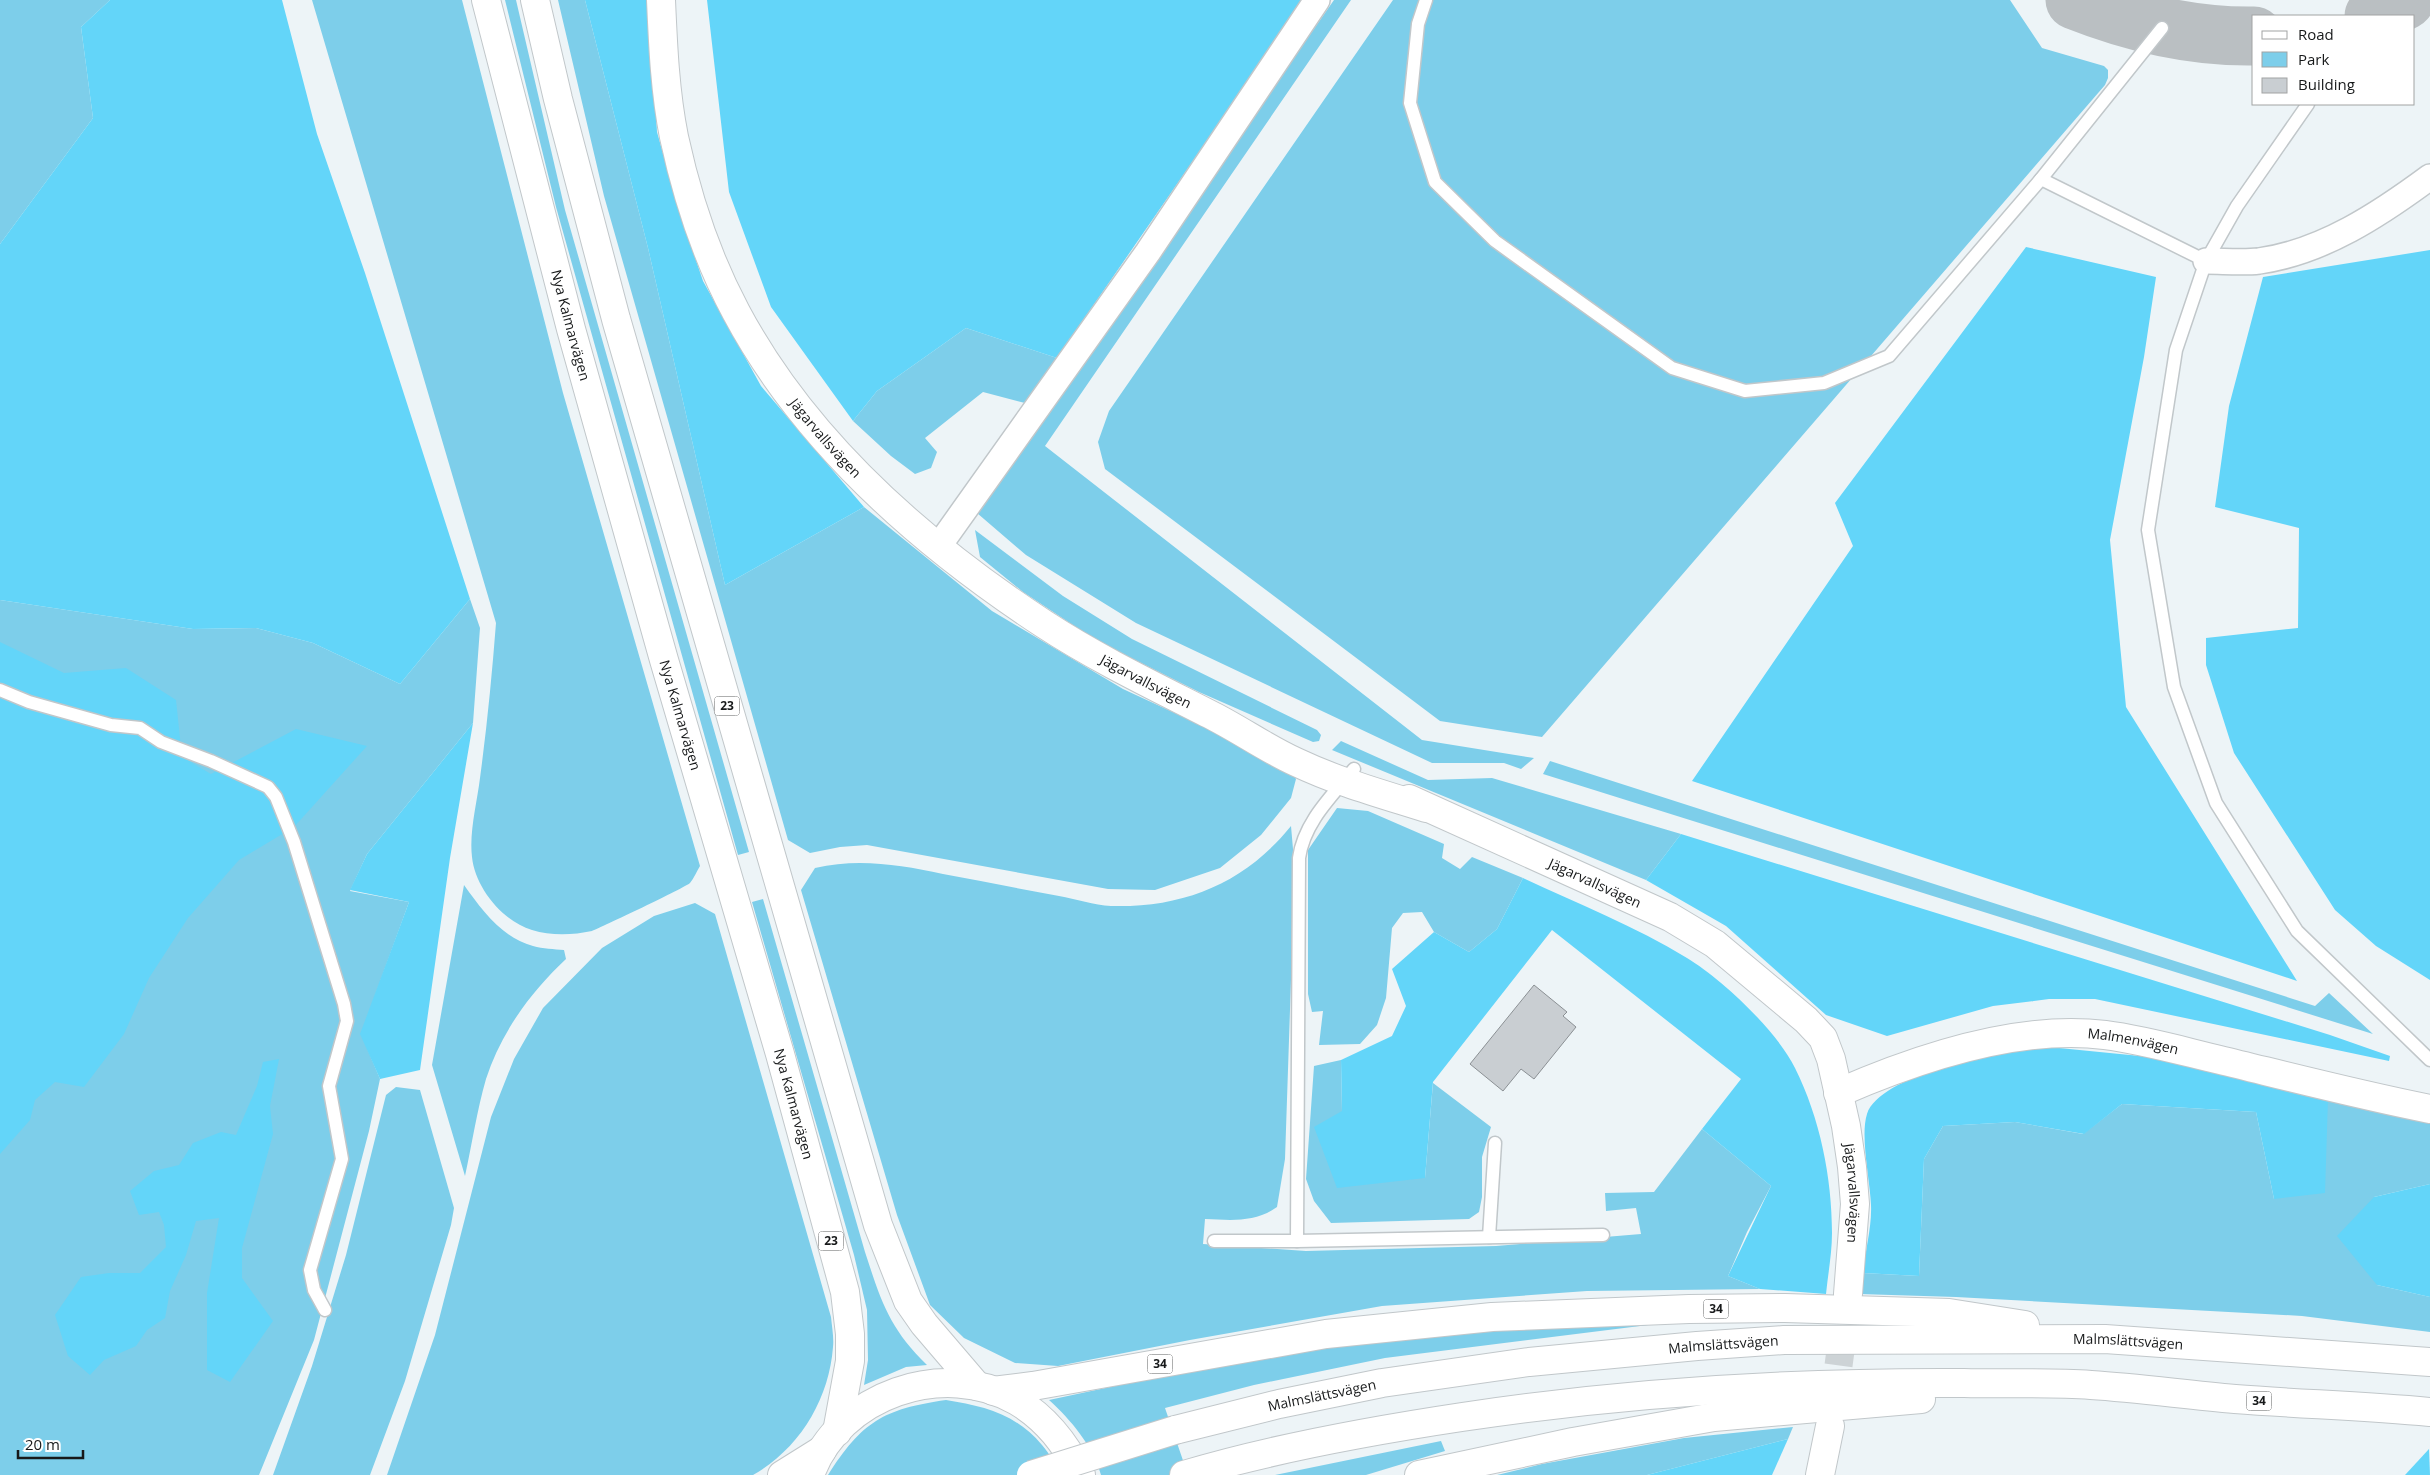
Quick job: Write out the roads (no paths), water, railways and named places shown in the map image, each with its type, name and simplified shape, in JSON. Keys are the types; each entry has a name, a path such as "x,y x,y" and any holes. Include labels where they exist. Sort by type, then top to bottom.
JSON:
{"main road":[{"name":"Nya Kalmarvägen","path":"486,0 571,329 664,660 780,1054 845,1292 850,1334 850,1361 829,1441 810,1475"},
{"name":"Nya Kalmarvägen","path":"535,0 558,99 616,319 878,1225 908,1301 924,1324 985,1388"},
{"name":"Jägarvallsvägen","path":"661,0 663,58 674,136 699,225 736,312 786,390 812,424 873,489 938,547 1046,626 1157,689 1211,714 1323,754 1348,776 1426,808 1670,917 1716,944 1806,1020 1822,1038 1831,1059 1846,1126 1855,1204 1848,1294"},
{"name":"Malmenvägen","path":"1838,1093 1897,1070 1962,1049 2010,1038 2057,1034 2104,1035 2155,1045 2377,1099 2430,1109"},
{"name":"34","path":"985,1388 1033,1386 1326,1334 1492,1317 1689,1309 1775,1308 1949,1313 2105,1339"},
{"name":"Malmslättsvägen","path":"1031,1475 1175,1430 1279,1404 1382,1383 1529,1362 1677,1348 1794,1340 2105,1339 2430,1362"},
{"name":"Nya Kalmarvägen","path":"829,1441 866,1406 901,1390 939,1383 985,1388 1016,1401 1037,1415 1061,1439 1071,1453 1082,1475"},
{"path":"1187,1474 1394,1428 1545,1405 1706,1390 1786,1386 1894,1383 2089,1384"},
{"name":"34","path":"1419,1475 1573,1442 1714,1417 2089,1384 2234,1399 2430,1412"},
{"path":"1820,1475 1830,1426"},
{"path":"782,1475 829,1441"}],"street":[{"path":"938,547 1148,252 1318,0"},
{"path":"2206,261 2259,261 2296,252 2329,240 2356,225 2430,176"}],"lane":[{"path":"1426,0 1418,24 1410,103 1435,182 1495,241 1672,368 1745,391 1824,383 1889,356 2041,179 2162,28"},
{"path":"2307,105 2237,206 2206,261 2176,350 2148,530 2174,687 2216,803 2297,931 2430,1060"},
{"path":"2041,179 2206,261"},
{"path":"0,690 29,702 111,725 140,728 161,742 254,779 268,787 276,797 294,842 344,1004 347,1021 329,1086 342,1159 310,1270 314,1290 325,1310"},
{"path":"1297,1241 1299,858 1301,844 1312,822 1348,776"},
{"path":"1489,1237 1495,1143"},
{"path":"1214,1241 1603,1235"}],"tunnel":[{"path":"1833,1407 1848,1294"}]}
